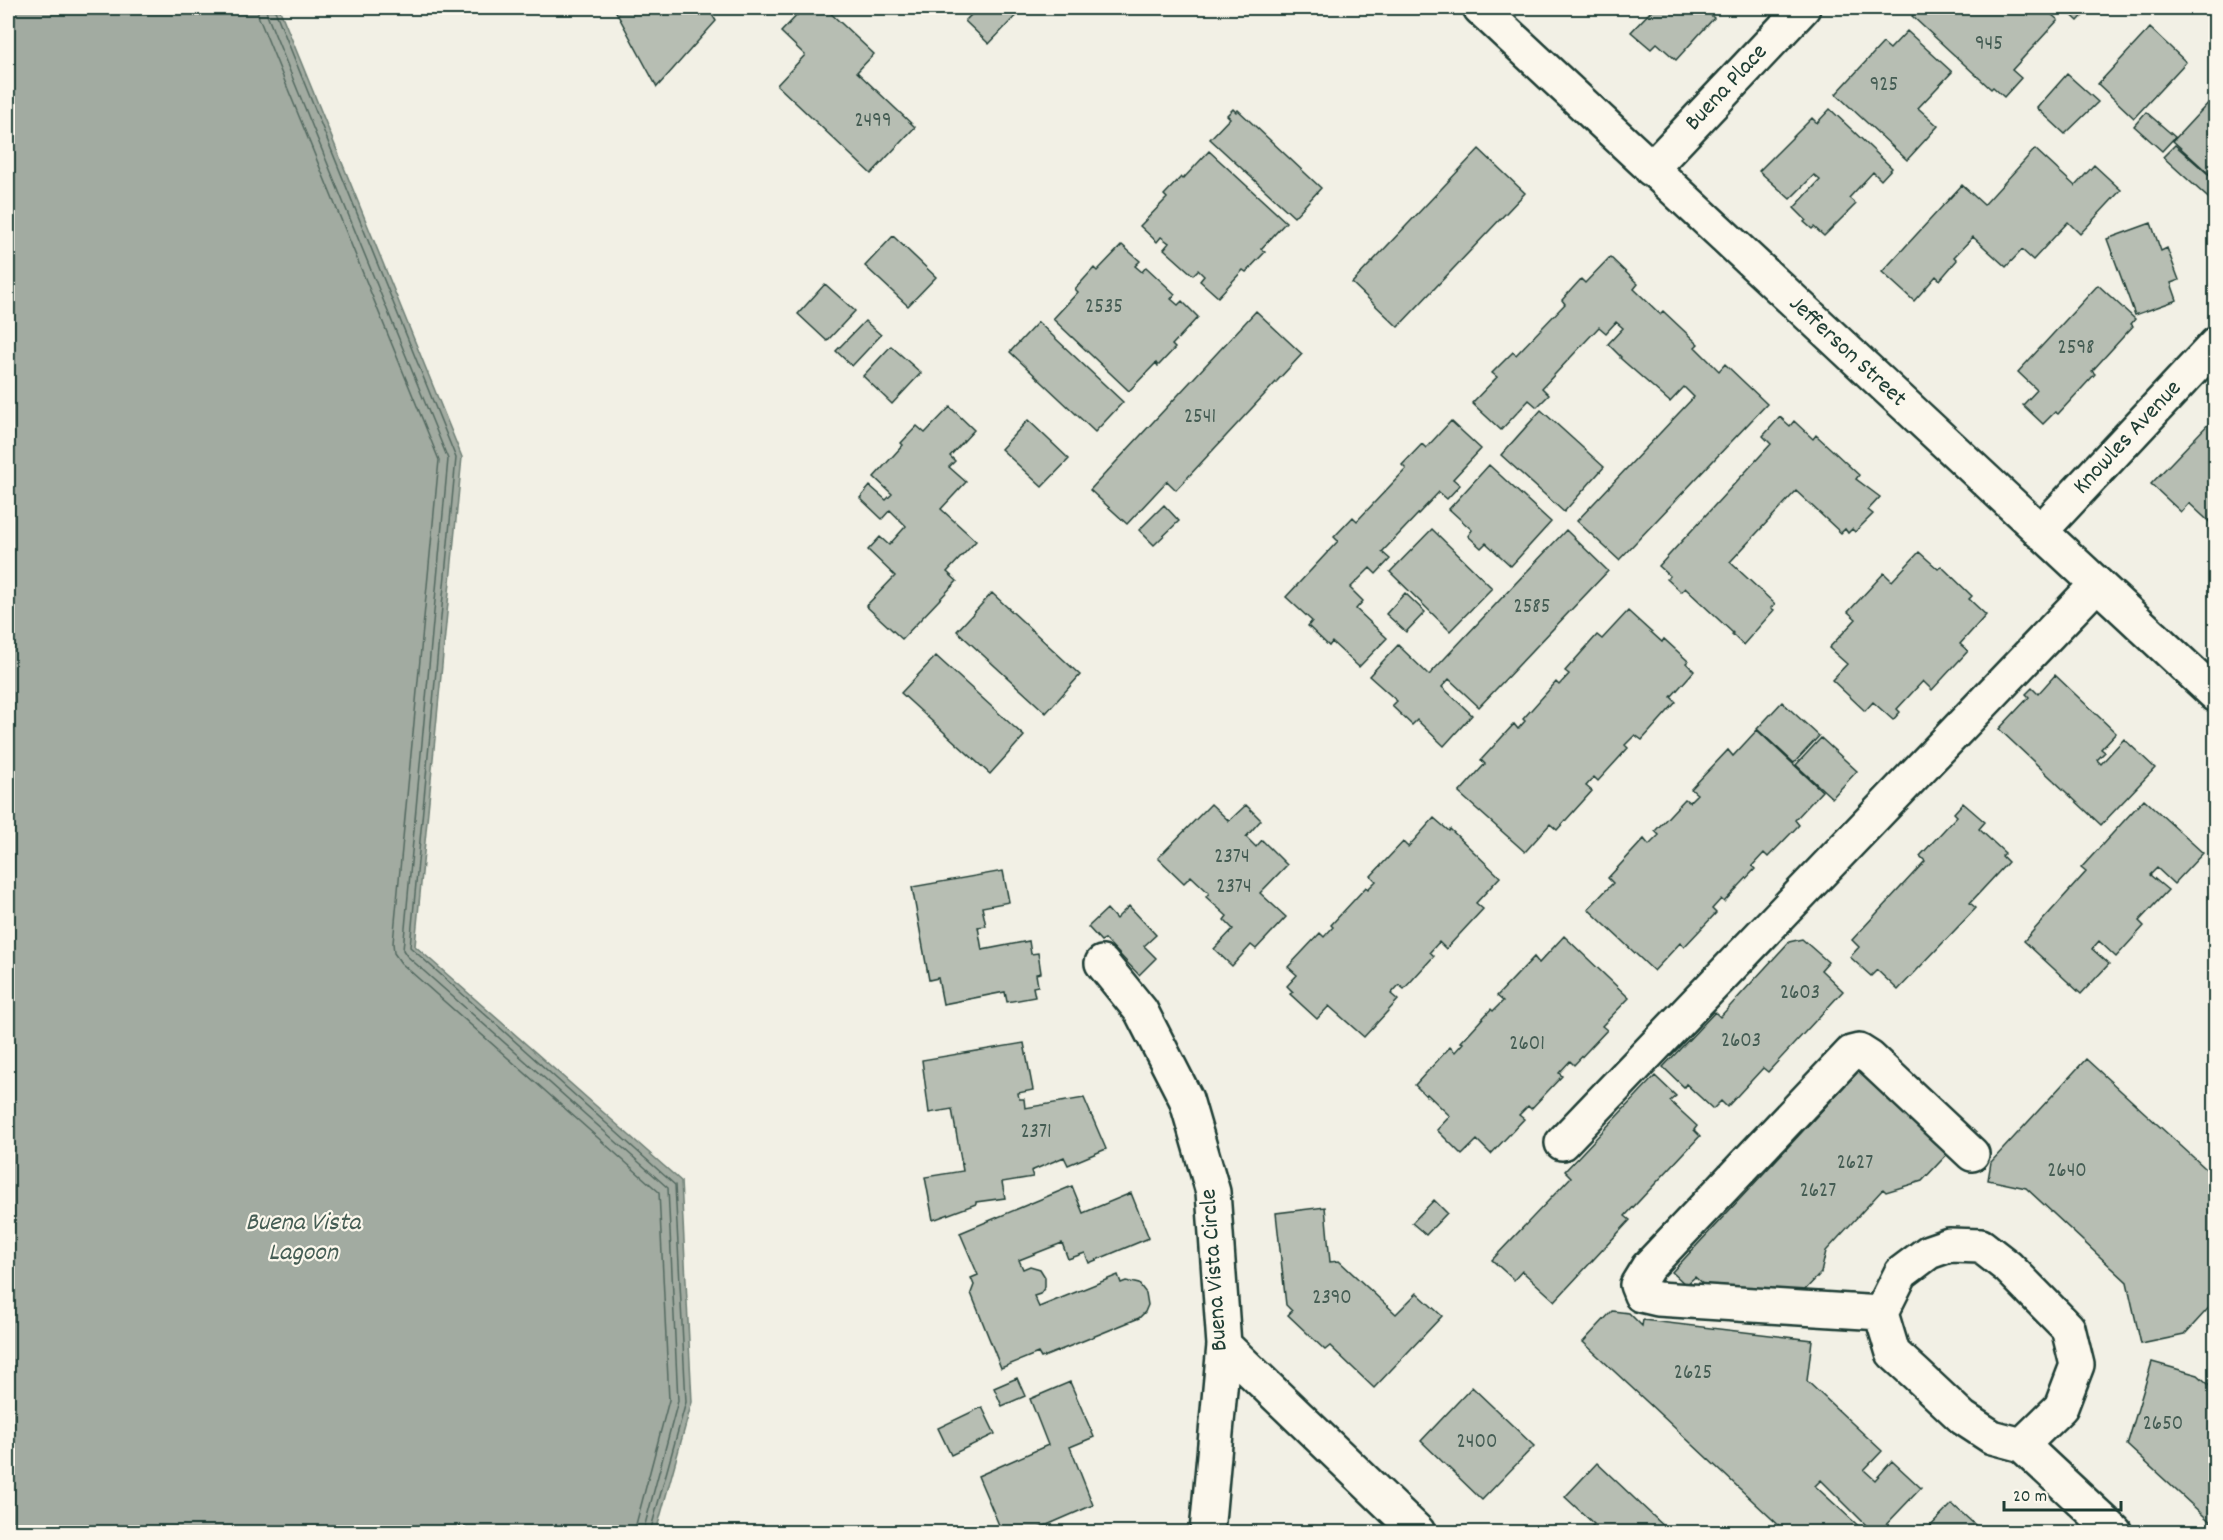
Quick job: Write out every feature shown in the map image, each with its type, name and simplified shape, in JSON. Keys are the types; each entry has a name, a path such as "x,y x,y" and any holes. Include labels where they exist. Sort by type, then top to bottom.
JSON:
{"street":[{"name":"Jefferson Street","path":"1480,8 2216,695"},
{"name":"Buena Place","path":"1652,169 1803,8"},
{"name":"Knowles Avenue","path":"2040,532 2216,344"},
{"path":"1562,1143 2097,584"},
{"name":"Buena Vista Circle","path":"1102,963 1141,1011 1186,1099 1213,1192 1224,1345 1207,1533"},
{"path":"1881,1313 1658,1299 1641,1295 1637,1284 1648,1267 1851,1053 1860,1051 1870,1058 1971,1154"},
{"path":"2022,1445 2061,1407 2077,1365 2068,1328 2008,1267 1981,1246 1949,1245 1929,1252 1901,1273 1881,1313 1893,1353 1963,1418 1992,1437 2022,1445 2115,1533"},
{"path":"1224,1345 1418,1533"}],"water":[{"name":"Buena Vista Lagoon","path":"8,8 279,8 462,457 415,946 681,1181 692,1402 656,1532 8,1532"}],"building":[{"path":"614,8 708,8 716,21 657,87"},
{"path":"804,8 825,8 874,54 857,72 915,127 871,174 777,85 805,55 781,32"},
{"path":"978,8 1023,8 989,44 965,21"},
{"path":"1654,8 1703,8 1714,18 1676,60 1657,43 1651,49 1631,32"},
{"path":"1920,8 2044,8 2058,20 2012,70 2021,78 2004,97 1993,87 1991,89 1912,16"},
{"path":"2064,8 2090,8 2078,21"},
{"path":"2150,28 2186,62 2134,118 2098,84"},
{"path":"1907,31 1952,72 1918,108 1938,126 1907,160 1836,94 1883,43 1890,49"},
{"path":"2067,74 2098,102 2065,134 2037,108"},
{"path":"2213,98 2216,100 2216,180 2173,141"},
{"path":"1233,109 1236,112 1238,110 1321,188 1294,217 1210,139 1230,118 1227,115"},
{"path":"1830,109 1892,168 1881,180 1873,172 1849,198 1856,204 1824,236 1804,222 1806,220 1794,208 1820,180 1814,175 1790,199 1759,171 1812,118 1817,123"},
{"path":"2146,112 2175,137 2162,151 2134,126"},
{"path":"2175,145 2216,181 2216,205 2163,157"},
{"path":"1479,149 1525,193 1398,327 1352,283"},
{"path":"2035,149 2075,186 2094,165 2121,190 2080,234 2068,222 2033,260 2022,250 2006,267 1973,237 1954,257 1957,260 1940,280 1936,276 1914,301 1882,272 1962,185 1984,205"},
{"path":"1209,151 1286,222 1261,249 1265,252 1246,272 1243,270 1218,297 1200,281 1204,276 1198,270 1193,275 1164,249 1169,243 1161,237 1157,242 1140,226 1167,198 1164,195 1181,177 1183,179"},
{"path":"2151,223 2161,251 2167,248 2179,280 2171,283 2177,300 2135,315 2107,239"},
{"path":"893,236 936,277 908,306 865,266"},
{"path":"1122,245 1140,261 1135,266 1142,272 1146,267 1175,294 1171,299 1178,305 1182,301 1198,317 1172,345 1175,348 1158,366 1156,363 1129,391 1053,319 1078,292 1075,289 1094,268 1097,271"},
{"path":"1610,257 1638,284 1634,289 1660,314 1663,311 1698,344 1695,347 1719,371 1725,364 1767,404 1619,560 1577,521 1694,397 1684,387 1670,402 1620,358 1608,344 1623,328 1616,322 1606,333 1599,327 1542,388 1549,395 1537,407 1529,400 1501,430 1472,403 1497,377 1492,373 1513,352 1516,355 1565,304 1562,300 1581,279 1585,283"},
{"path":"825,284 855,311 827,341 798,314"},
{"path":"2098,285 2135,319 2131,324 2133,326 2092,371 2095,374 2058,414 2055,412 2043,424 2023,405 2037,390 2018,372"},
{"path":"1256,311 1302,354 1176,490 1167,481 1127,524 1090,490"},
{"path":"865,321 881,335 852,366 836,351"},
{"path":"1038,322 1123,402 1095,432 1010,352"},
{"path":"891,346 921,373 892,404 863,376"},
{"path":"950,407 974,430 950,456 955,461 949,467 966,482 941,509 976,541 947,572 957,581 902,639 866,606 895,576 868,550 880,537 889,545 906,526 890,510 882,519 860,498 870,486 886,500 892,494 874,477 917,426 925,433"},
{"path":"1541,410 1604,467 1564,512 1501,455"},
{"path":"2216,416 2216,528 2189,503 2181,512 2151,484"},
{"path":"1780,417 1790,426 1794,421 1813,439 1816,435 1859,475 1856,479 1880,497 1868,510 1873,514 1855,532 1852,529 1848,533 1845,529 1841,533 1796,491 1730,562 1775,604 1771,608 1774,610 1743,645 1685,588 1681,592 1667,579 1670,576 1659,566 1771,444 1763,436"},
{"path":"1028,420 1069,459 1042,487 1001,449"},
{"path":"1451,421 1481,449 1453,479 1460,485 1447,499 1439,492 1382,552 1390,559 1376,574 1370,568 1350,588 1363,601 1356,609 1387,638 1359,667 1332,642 1329,646 1308,626 1312,621 1286,597 1338,541 1334,537 1353,517 1357,521 1406,469 1402,465 1422,444 1426,448"},
{"path":"1489,465 1551,522 1511,566 1486,543 1481,548 1468,536 1472,530 1449,509"},
{"path":"1164,505 1179,521 1154,545 1139,530"},
{"path":"1432,529 1492,588 1450,631 1390,572"},
{"path":"1566,530 1608,571 1479,707 1449,679 1442,687 1472,715 1444,746 1417,720 1412,725 1392,706 1397,701 1369,676 1398,645 1429,675"},
{"path":"1919,552 1938,569 1941,566 1972,596 1969,599 1986,615 1960,644 1968,651 1932,690 1923,681 1897,709 1900,712 1893,720 1873,702 1865,711 1832,680 1847,664 1829,648 1856,619 1848,612 1884,573 1892,581"},
{"path":"992,593 1080,675 1046,713 957,631"},
{"path":"1405,593 1425,612 1406,632 1386,614"},
{"path":"1628,611 1662,642 1664,639 1688,661 1686,663 1694,671 1671,697 1676,702 1642,740 1635,735 1625,745 1628,748 1598,781 1594,777 1586,786 1592,791 1557,830 1550,824 1525,852 1459,793 1485,764 1481,760 1514,724 1518,729 1525,721 1523,719 1556,682 1559,685 1569,674 1565,671 1597,635 1602,639"},
{"path":"936,656 1024,736 990,774 901,693"},
{"path":"2055,675 2116,733 2101,749 2105,752 2097,760 2101,764 2124,739 2155,768 2101,825 1999,729 2029,697 2026,694 2032,688 2038,694"},
{"path":"1782,702 1819,736 1794,763 1757,729"},
{"path":"1757,730 1822,791 1795,820 1799,825 1768,857 1764,853 1752,866 1755,869 1724,902 1721,899 1712,909 1716,913 1684,947 1680,943 1654,971 1588,909 1613,883 1608,878 1644,839 1649,845 1659,835 1655,831 1685,799 1689,802 1697,794 1691,789 1728,750 1733,756"},
{"path":"1821,738 1857,771 1832,798 1796,765"},
{"path":"2144,799 2203,853 2174,884 2157,868 2150,875 2168,890 2139,921 2144,926 2116,957 2099,941 2092,949 2109,964 2081,994 2024,941 2086,872 2081,868"},
{"path":"1963,803 1985,822 1979,829 2005,853 2002,856 2008,862 1970,903 1976,908 1898,990 1877,970 1871,976 1850,957 1859,947 1852,940 1925,861 1920,856 1957,816 1954,813"},
{"path":"1211,804 1229,821 1246,805 1261,820 1246,837 1256,847 1262,840 1287,865 1260,893 1286,917 1256,949 1251,945 1232,966 1214,949 1233,929 1224,920 1227,916 1206,897 1209,893 1191,876 1184,883 1158,858"},
{"path":"1434,818 1449,831 1450,829 1500,877 1476,903 1483,909 1446,949 1439,942 1430,952 1434,956 1404,989 1399,985 1391,994 1398,1000 1364,1037 1329,1006 1317,1019 1290,994 1293,992 1287,986 1297,975 1288,967 1320,933 1324,937 1333,927 1331,925 1366,887 1368,889 1376,881 1371,876 1403,842 1408,847"},
{"path":"1003,871 1009,902 982,907 986,926 978,927 982,950 1029,941 1031,954 1038,953 1041,973 1036,974 1038,986 1033,987 1035,997 1007,1002 1005,992 943,1004 938,978 929,980 912,887"},
{"path":"1129,906 1156,935 1144,946 1156,958 1139,975 1105,939 1101,941 1088,927 1107,909 1116,919"},
{"path":"1564,936 1629,998 1602,1026 1607,1030 1574,1065 1570,1061 1559,1073 1562,1076 1531,1109 1528,1106 1519,1115 1524,1119 1491,1154 1477,1140 1462,1155 1437,1130 1450,1116 1415,1085 1450,1047 1455,1052 1463,1043 1461,1042 1491,1009 1493,1011 1503,1001 1497,996 1534,957 1539,963"},
{"path":"1802,939 1828,962 1821,970 1843,991 1768,1072 1763,1068 1727,1107 1721,1101 1713,1109 1686,1084 1684,1087 1663,1067 1715,1012 1720,1017 1789,942"},
{"path":"1024,1043 1033,1090 1018,1093 1019,1099 1024,1099 1025,1108 1084,1098 1106,1149 1068,1165 1064,1157 1031,1171 1033,1177 1002,1182 1005,1198 976,1202 976,1204 933,1220 925,1177 963,1171 952,1109 929,1113 922,1060"},
{"path":"2086,1059 2216,1178 2216,1300 2184,1335 2141,1344 2127,1282 2026,1188 1988,1180 1991,1162"},
{"path":"1865,1064 1954,1147 1922,1181 1886,1192 1883,1189 1826,1251 1821,1273 1802,1293 1708,1289 1695,1277 1686,1285 1672,1272"},
{"path":"1655,1076 1676,1096 1670,1101 1697,1126 1694,1130 1700,1136 1625,1216 1630,1220 1555,1301 1522,1271 1514,1280 1492,1260 1571,1177 1565,1171"},
{"path":"1072,1186 1083,1213 1131,1193 1149,1238 1089,1263 1085,1253 1068,1259 1062,1243 1019,1260 1023,1269 1030,1266 1040,1269 1045,1277 1045,1287 1040,1294 1034,1296 1039,1307 1118,1275 1121,1283 1126,1281 1139,1284 1146,1293 1148,1305 1139,1318 1041,1358 1038,1353 1001,1368 971,1293 974,1285 971,1278 978,1275 960,1233"},
{"path":"1434,1200 1447,1213 1426,1235 1412,1223"},
{"path":"1325,1207 1330,1262 1339,1261 1396,1314 1417,1293 1442,1316 1374,1388 1330,1346 1325,1350 1288,1315 1292,1311 1286,1305 1276,1213"},
{"path":"1612,1311 1629,1313 1642,1326 1643,1320 1812,1340 1807,1381 1882,1451 1864,1470 1875,1480 1892,1461 1921,1488 1879,1532 1873,1532 1821,1480 1815,1486 1865,1532 1786,1532 1583,1342"},
{"path":"2152,1362 2198,1375 2216,1391 2216,1527 2127,1445"},
{"path":"1017,1378 1025,1396 1002,1406 994,1388"},
{"path":"1070,1382 1094,1437 1070,1447 1093,1505 1031,1532 1002,1532 978,1476 1048,1445 1030,1399"},
{"path":"1472,1387 1534,1446 1482,1500 1421,1441"},
{"path":"982,1407 995,1434 951,1455 938,1428"},
{"path":"1597,1463 1670,1532 1586,1532 1594,1524 1565,1497"},
{"path":"1952,1504 1983,1532 1925,1532"}]}
